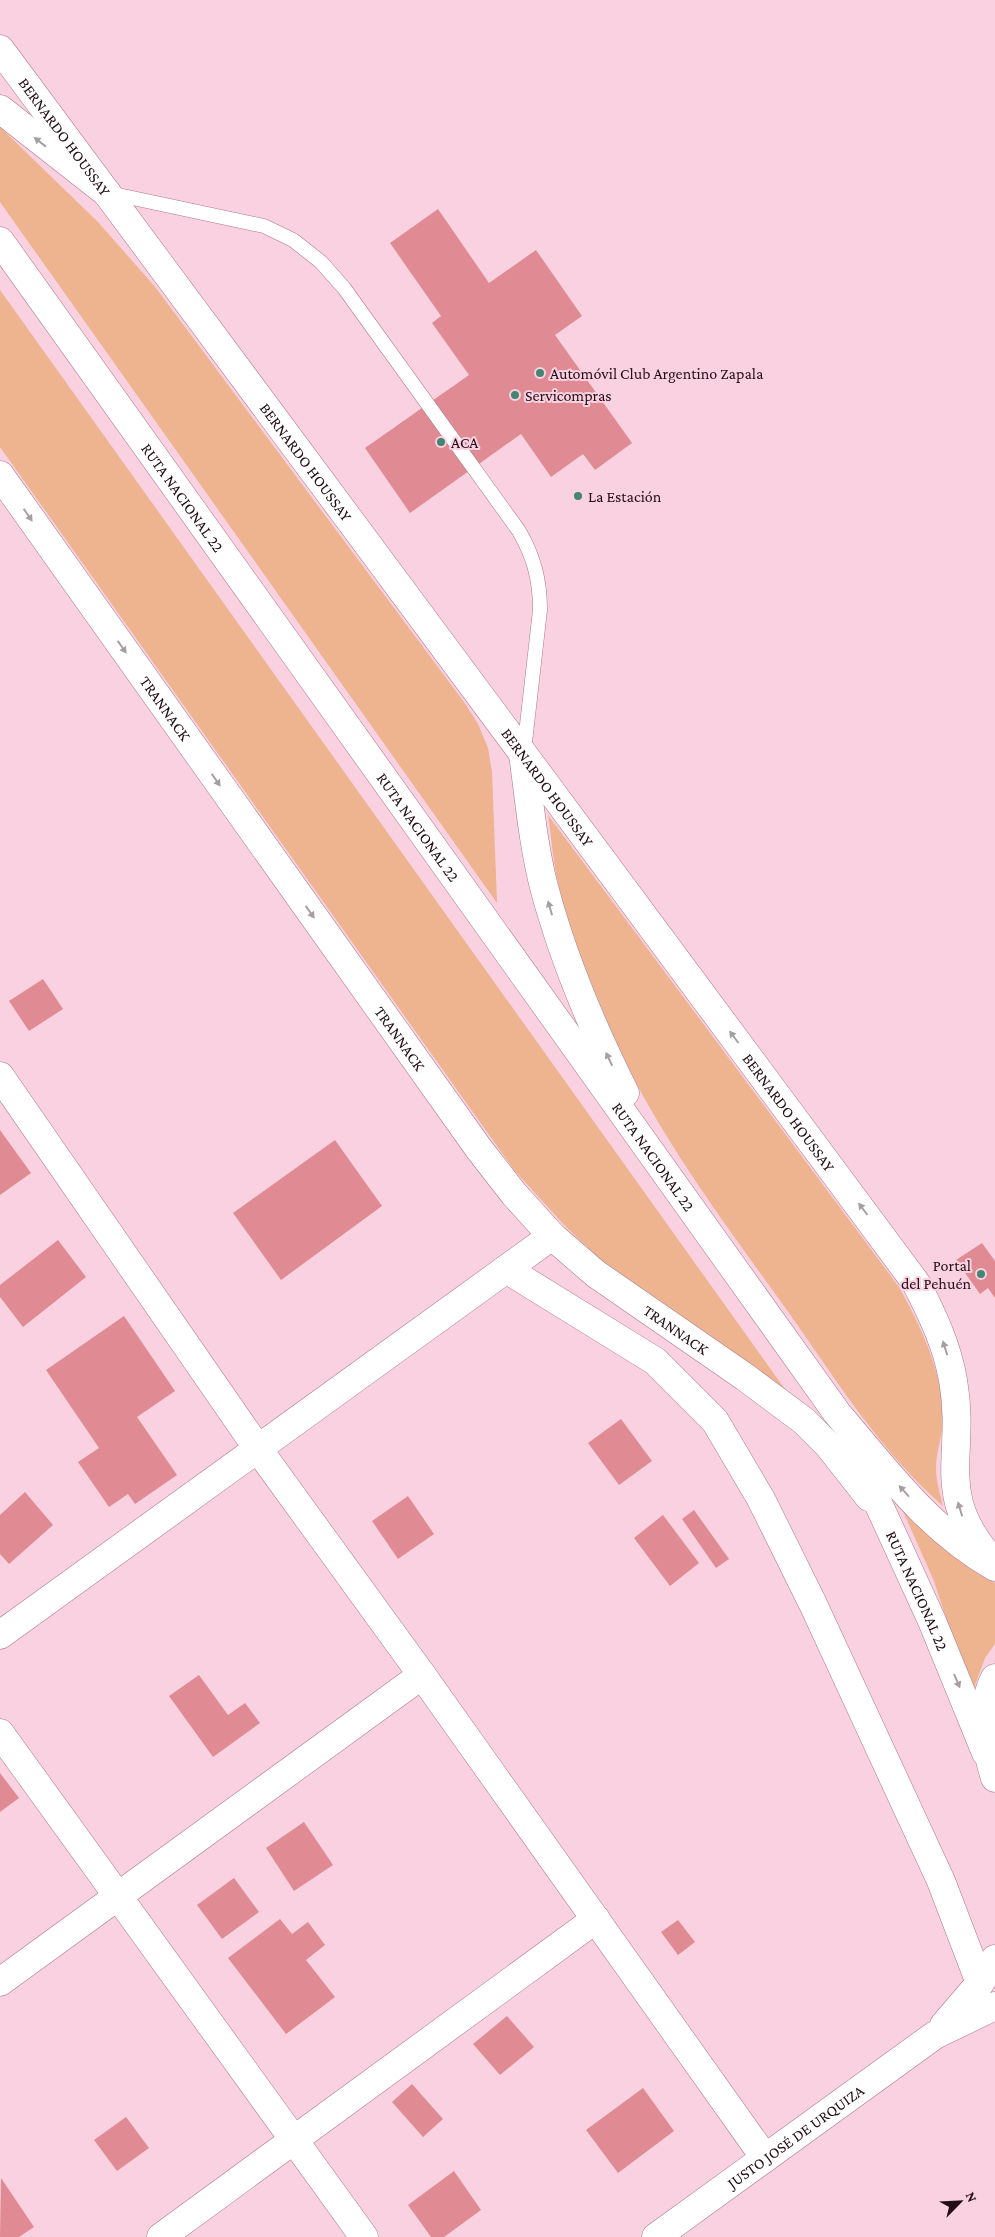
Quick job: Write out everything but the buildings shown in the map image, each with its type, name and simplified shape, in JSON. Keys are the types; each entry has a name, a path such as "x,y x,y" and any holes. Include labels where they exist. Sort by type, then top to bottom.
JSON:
{"main road":[{"name":"BERNARDO HOUSSAY","path":"0,49 916,1283 933,1316 946,1350 953,1381 956,1411 954,1480 957,1501 963,1520 972,1537 995,1565"},
{"path":"0,109 107,193"},
{"name":"RUTA NACIONAL 22","path":"0,241 837,1413 922,1511 970,1552 995,1565"},
{"name":"TRANNACK","path":"0,475 479,1149 514,1194 552,1236 596,1274 745,1377 804,1421 847,1468 886,1521"},
{"path":"524,754 532,823 544,885 563,950 588,1016 661,1166"},
{"path":"0,1076 258,1449 422,1675 766,2158"},
{"path":"0,1635 552,1236"},
{"path":"506,1270 655,1361 715,1421 761,1499 812,1604 942,1881 980,1983"},
{"name":"RUTA NACIONAL 22","path":"837,1413 950,1662 994,1775"},
{"path":"0,1982 422,1675"},
{"name":"RUTA NACIONAL 22","path":"994,1775 986,1741 986,1721 995,1678"},
{"path":"0,1733 119,1895 364,2237"},
{"path":"161,2237 596,1919"},
{"name":"JUSTO JOSÉ DE URQUIZA","path":"935,2035 980,1983 995,1959"},
{"name":"JUSTO JOSÉ DE URQUIZA","path":"656,2237 935,2035 995,2006"}],"lane":[{"path":"107,193 264,226 293,240 321,262 344,288 513,523 529,549 540,587 540,610 524,754"}],"shaded area":[{"path":"0,127 98,222 156,288 464,702 478,724 488,748 492,772 497,903 0,202"},
{"path":"0,290 787,1392 608,1267 565,1226 514,1170 0,447"},
{"path":"548,815 899,1287 922,1333 938,1380 943,1421 936,1461 936,1473 943,1506 899,1462 860,1414 708,1200 646,1101 613,1037 572,934 555,868"},
{"path":"895,1493 940,1544 980,1575 995,1583 995,1644 985,1658 971,1696 934,1581"}],"place":[{"name":"Automóvil Club Argentino Zapala","path":"540,373"},
{"name":"Servicompras","path":"515,395"},
{"name":"ACA","path":"441,442"},
{"name":"La Estación","path":"578,496"},
{"name":"Portal del Pehuén","path":"981,1274"}]}
